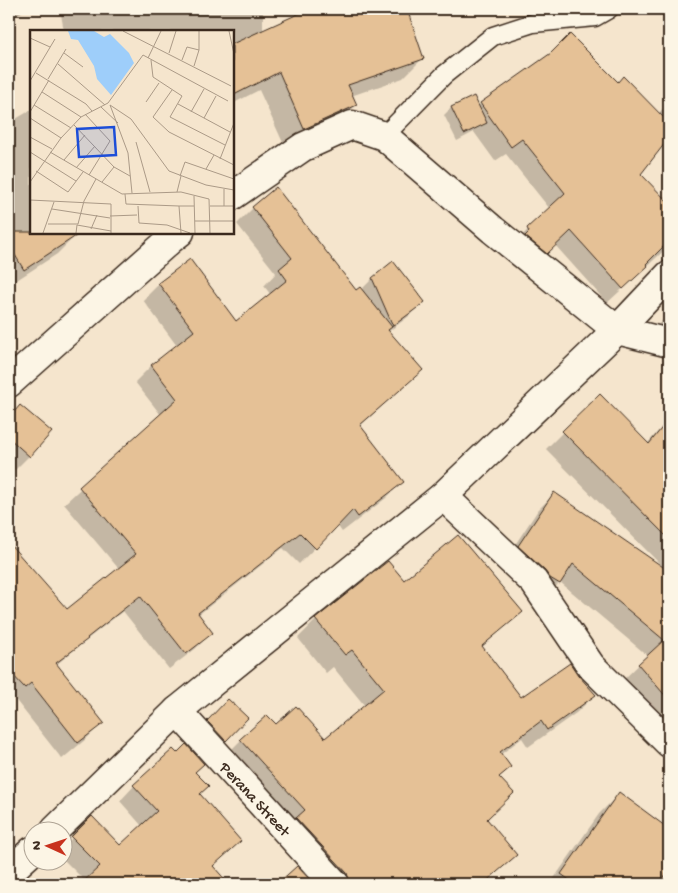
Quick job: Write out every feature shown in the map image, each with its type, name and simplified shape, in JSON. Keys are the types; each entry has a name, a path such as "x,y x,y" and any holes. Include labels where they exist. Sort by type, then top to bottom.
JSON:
{"street":[{"path":"234,195 303,147 352,125 384,136 493,230 617,330 669,343"},
{"path":"9,383 177,234"},
{"path":"65,820 176,712 443,496 617,330 669,275"},
{"path":"443,496 534,582 591,666 669,743"},
{"name":"Perana Street","path":"176,712 335,884"},
{"path":"9,872 22,860"}],"lane":[{"path":"384,136 444,75 492,36 534,23 595,18 609,9"}],"building":[{"path":"309,9 407,9 424,59 348,85 357,105 304,129 279,72 234,95 234,43"},
{"path":"570,34 618,82 623,76 669,123 669,138 641,174 669,203 669,241 646,264 648,266 623,289 571,231 547,254 525,236 529,232 527,228 565,193 522,139 511,147 480,103 551,53"},
{"path":"474,96 487,123 464,134 451,107"},
{"path":"276,187 356,290 360,287 392,327 388,330 423,370 360,425 404,482 358,517 353,510 316,549 300,533 198,613 213,633 186,654 140,596 87,638 56,663 104,723 78,743 31,683 25,688 9,671 9,543 67,609 136,554 79,487 177,399 151,365 194,331 158,283 190,259 236,321 287,280 279,269 292,258 252,207"},
{"path":"9,232 79,234 24,270 9,245"},
{"path":"393,261 425,302 393,326 372,278"},
{"path":"600,394 649,444 669,419 669,539 562,431"},
{"path":"20,405 52,432 30,457 9,438 9,418"},
{"path":"554,492 669,571 669,700 638,664 664,640 573,564 560,584 550,578 518,546"},
{"path":"458,535 523,612 482,646 521,697 570,663 596,695 547,730 541,721 500,752 511,767 499,777 514,793 487,819 517,855 483,884 350,884 347,873 296,818 305,810 240,739 267,715 276,724 296,706 325,738 384,689 352,650 345,655 315,619 388,561 404,580"},
{"path":"228,699 248,718 226,741 207,721"},
{"path":"186,744 204,764 195,772 209,786 200,794 241,841 213,866 229,884 81,884 100,866 72,836 92,816 120,845 157,811 133,785 173,749 177,753"},
{"path":"619,792 669,829 669,870 659,884 575,884 561,874"},
{"path":"297,866 314,884 277,884"}]}
